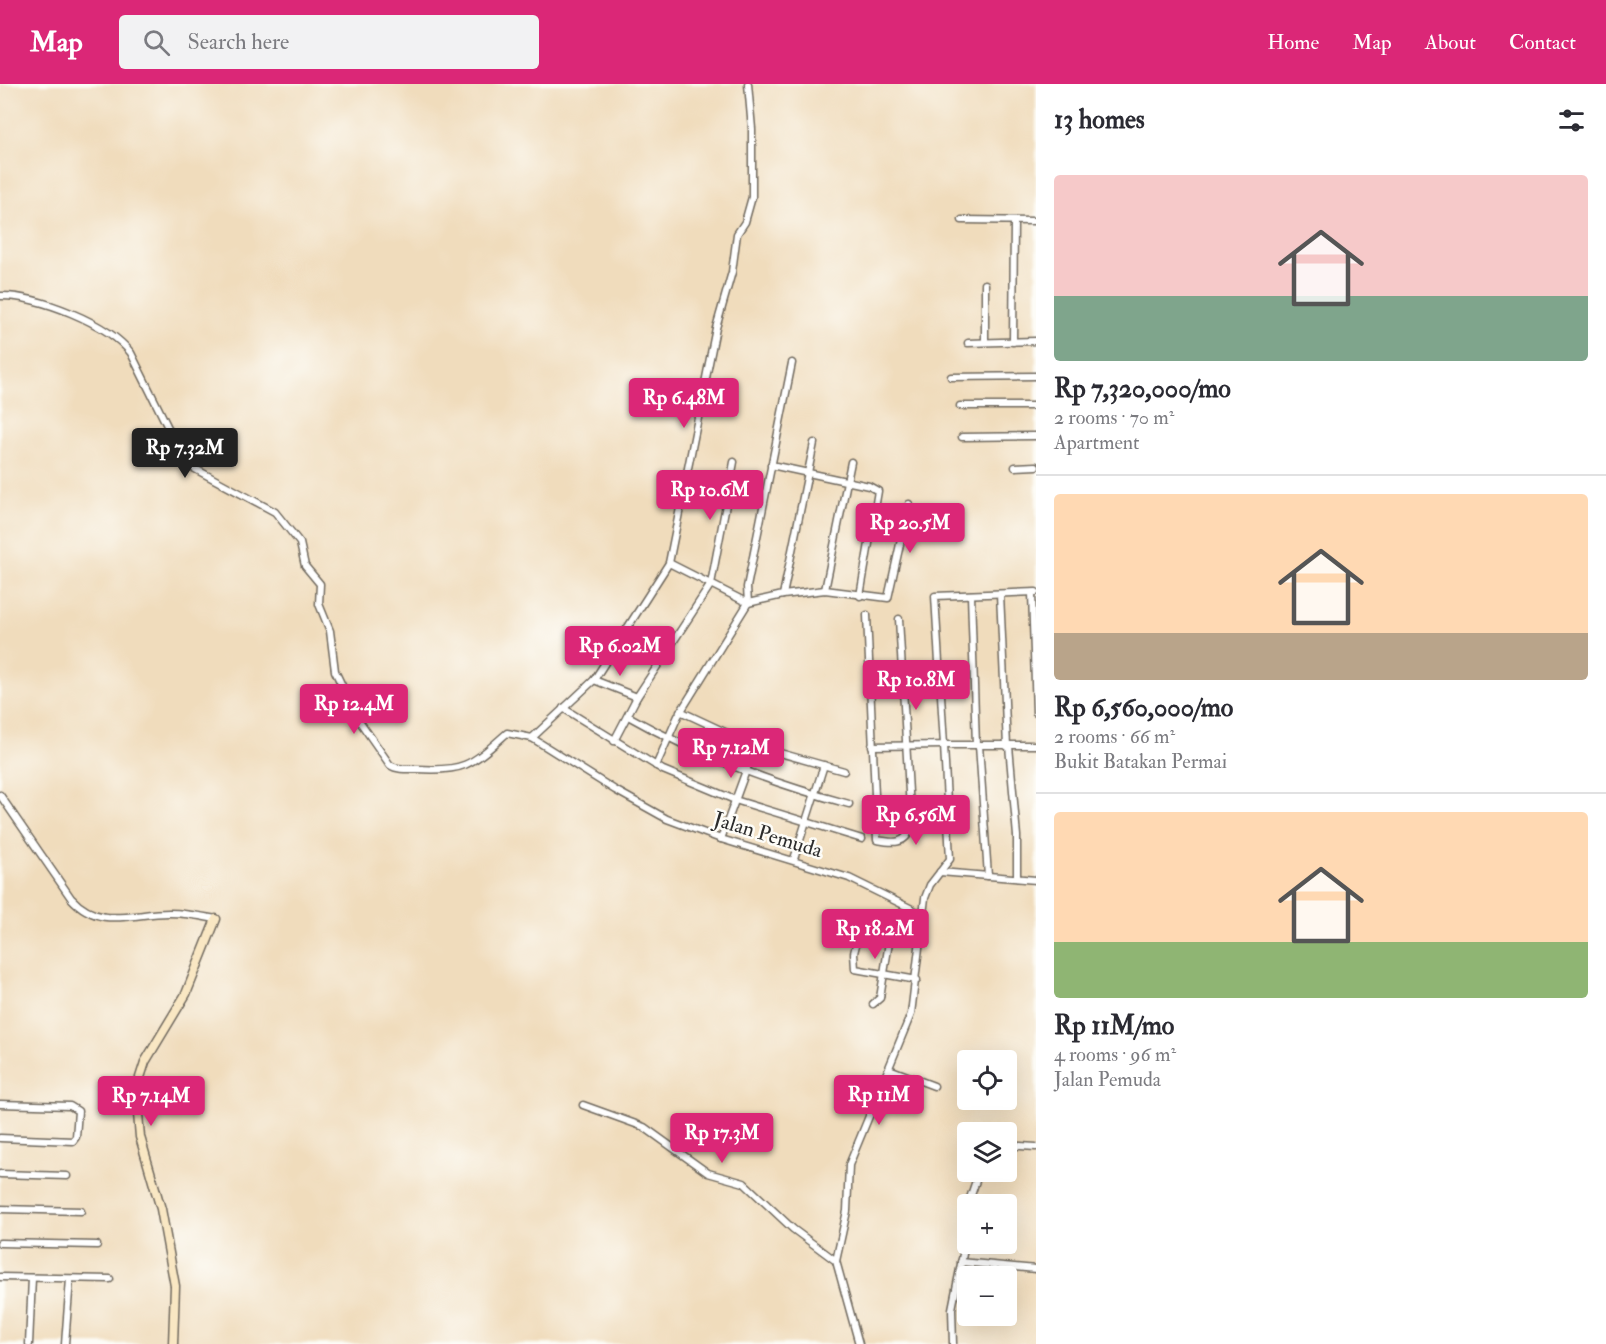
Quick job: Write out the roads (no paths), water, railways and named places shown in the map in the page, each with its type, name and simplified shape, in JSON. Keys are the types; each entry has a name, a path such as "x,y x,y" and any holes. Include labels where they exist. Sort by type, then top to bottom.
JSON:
{"street":[{"path":"0,296 18,296 39,300 85,320 124,344 132,353 186,464 201,475 274,512 300,543 300,556 320,584 319,604 330,631 335,671 358,719 388,764 393,767 439,771 464,767 472,764 507,733 532,738 594,680 669,563 716,328 732,272 737,234 745,222 752,197 752,129 748,84"},
{"path":"962,220 1036,221"},
{"path":"1013,342 1014,220"},
{"path":"985,284 985,342"},
{"path":"968,343 1036,341"},
{"path":"656,766 680,711 748,603 747,587 792,363"},
{"path":"951,377 1036,376"},
{"path":"960,406 1036,406"},
{"path":"962,436 1036,436"},
{"path":"783,595 814,443"},
{"path":"614,741 637,697 711,584 734,462"},
{"path":"825,590 851,462"},
{"path":"771,465 869,486 879,494 860,596"},
{"path":"1015,467 1036,466"},
{"path":"669,563 748,603 783,595 825,590 888,598 909,504"},
{"path":"859,1344 836,1261 847,1211 849,1165 911,1014 917,980 922,914 930,885 950,859 935,596 1034,593 1036,713"},
{"path":"1000,594 1008,746 1017,836 1017,878"},
{"path":"971,595 977,745 988,876"},
{"path":"867,615 877,840 900,842 909,836 911,827 899,619"},
{"path":"594,680 637,697"},
{"path":"563,708 656,766 735,800 862,839"},
{"path":"680,711 755,746 844,771"},
{"path":"628,716 668,738 745,772 849,804"},
{"name":"Jalan Pemuda","path":"532,738 615,790 657,813 721,839 794,859 849,878 922,914"},
{"path":"872,746 1036,745"},
{"path":"721,839 755,746"},
{"path":"794,859 824,765"},
{"path":"0,795 71,898 86,911 115,920 170,913 216,919 186,994 145,1062 136,1090 140,1137 161,1209 175,1286 173,1344"},
{"path":"940,872 1036,880"},
{"path":"862,920 854,954 855,969 917,980"},
{"path":"873,1004 880,998 891,930"},
{"path":"889,1069 934,1086"},
{"path":"0,1104 74,1108 78,1111 76,1137 73,1141 0,1138"},
{"path":"583,1105 644,1127 708,1173 744,1183 793,1229 836,1261"},
{"path":"1017,1146 1036,1147"},
{"path":"0,1174 67,1176"},
{"path":"0,1209 81,1211"},
{"path":"0,1243 97,1245"},
{"path":"953,1344 952,1309 963,1254"},
{"path":"962,1262 1036,1269"},
{"path":"0,1277 110,1279"},
{"path":"29,1344 32,1278"},
{"path":"65,1344 70,1279"}]}
